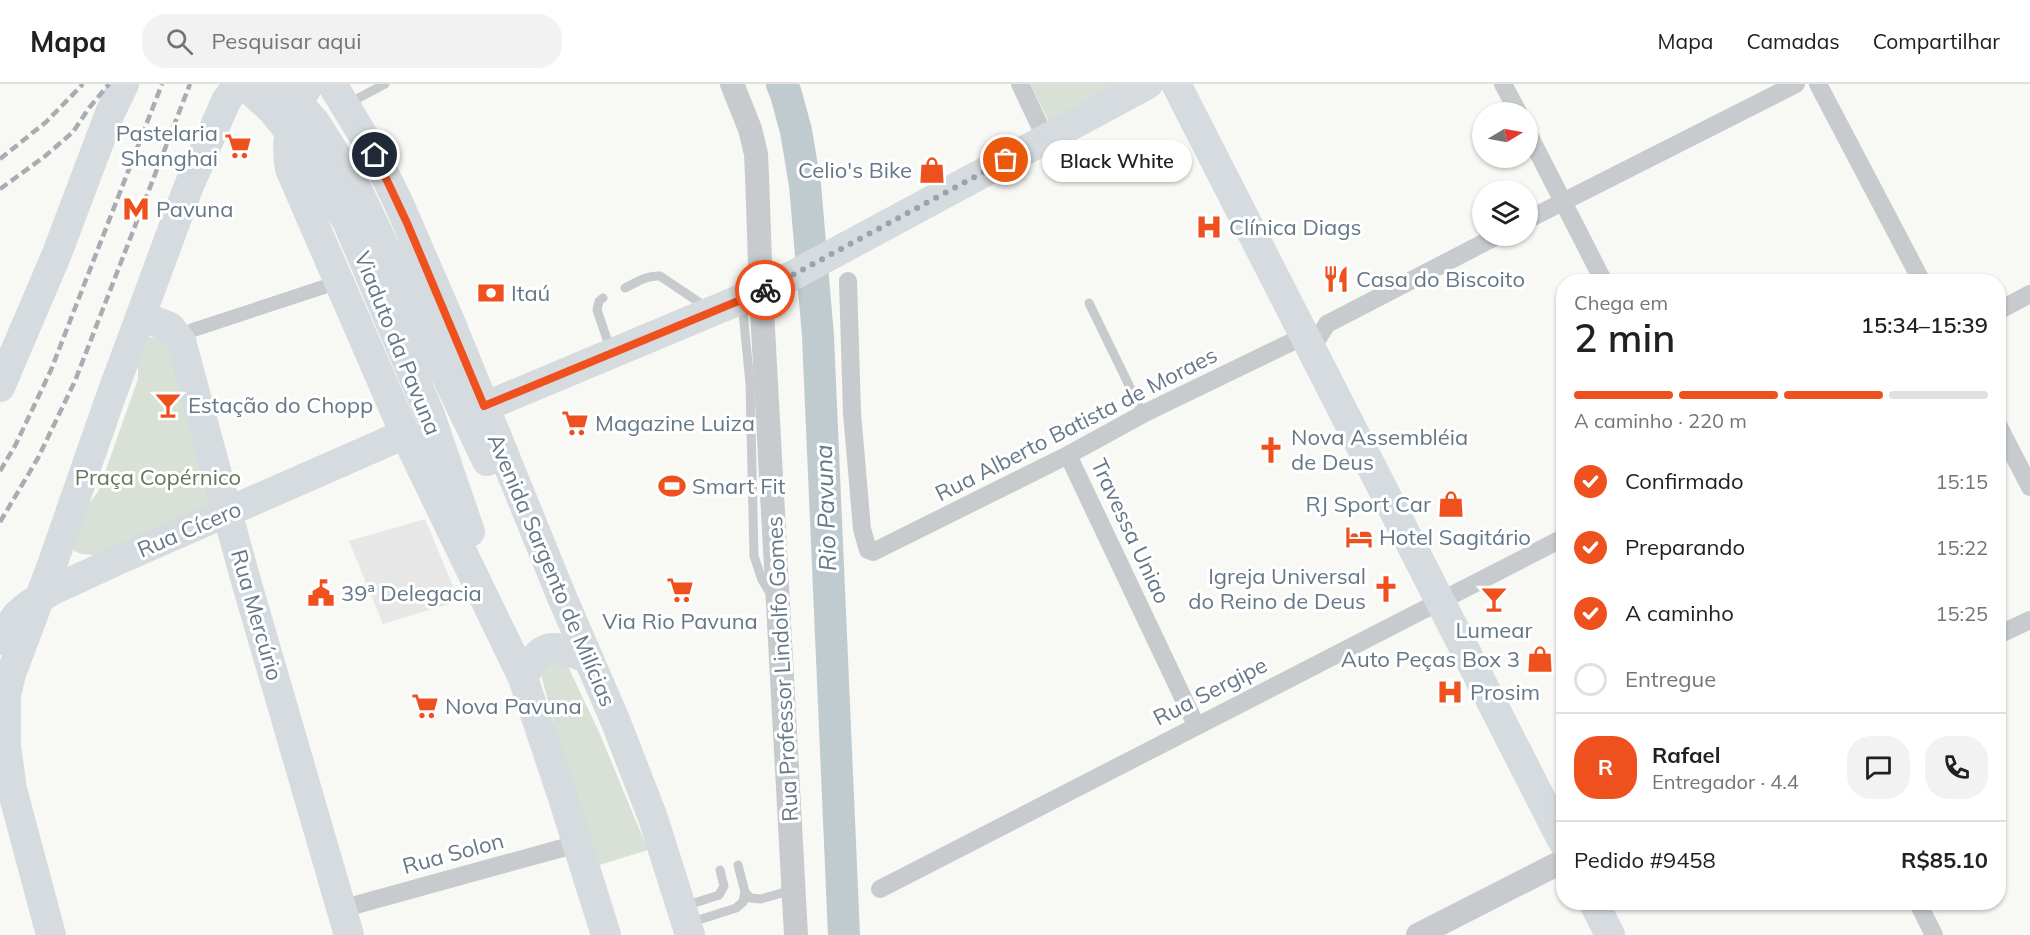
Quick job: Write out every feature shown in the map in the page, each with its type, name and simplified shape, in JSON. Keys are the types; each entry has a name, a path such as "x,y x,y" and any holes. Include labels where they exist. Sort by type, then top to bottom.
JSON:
{"main road":[{"path":"0,387 56,256 110,113 124,84"},
{"path":"51,935 6,788 6,695 11,674 188,188 226,101 238,84"},
{"name":"Viaduto da Pavuna","path":"244,84 273,111 300,145 347,221 430,415 475,545 500,629"},
{"name":"Viaduto da Pavuna","path":"280,84 315,122 355,185 471,406 518,521 561,595"},
{"path":"309,84 298,104 290,128 288,160 290,169 405,434 523,678 606,935"},
{"path":"471,406 611,354 761,292 1148,84"},
{"path":"1176,84 1309,332 1441,602 1556,828"},
{"name":"Avenida Sargento de Milícias","path":"340,92 399,204 471,406"},
{"name":"Rua Mercúrio","path":"141,316 170,327 181,341 345,922"},
{"name":"Rua Cícero","path":"0,640 17,615 40,597 118,560 405,434"},
{"name":"Avenida Sargento de Milícias","path":"561,595 609,705 653,818 686,922"},
{"path":"523,678 533,660 549,648 562,648 589,660"},
{"path":"1598,910 1610,935"}],"street":[{"name":"Rua Professor Lindolfo Gomes","path":"732,84 750,129 756,154 761,292 796,935"},
{"path":"1020,84 1046,139"},
{"path":"1503,84 1513,102"},
{"path":"1538,214 1796,84"},
{"path":"1818,84 1918,274"},
{"path":"1538,152 1600,274"},
{"name":"Rua Alberto Batista de Moraes","path":"848,281 852,413 862,529 868,550 873,552 1477,246"},
{"path":"192,330 339,282"},
{"path":"2006,307 2030,294"},
{"path":"2006,440 2030,487"},
{"name":"Travessa Uniao","path":"1068,455 1196,725"},
{"name":"Rua Sergipe","path":"880,889 1556,542"},
{"path":"2006,631 2030,620"},
{"name":"Rua Solon","path":"345,922 577,844"},
{"path":"1418,935 1556,865"},
{"path":"1922,910 1934,935"}],"lane":[{"path":"340,92 385,84"},
{"path":"625,288 653,275 660,276 713,312"},
{"path":"603,298 599,301 597,309 611,354"},
{"path":"1089,303 1143,414"},
{"path":"738,865 745,892 750,898 755,900 794,889"},
{"path":"686,922 719,895 724,886 720,870"},
{"path":"686,922 736,908 743,902 745,892"}],"shaded area":[{"path":"425,519 459,601 383,624 349,541"}],"green space":[{"path":"1030,84 1123,84 1049,122"},
{"name":"Praça Copérnico","path":"159,336 166,339 222,507 96,555 81,554 74,551 72,546 83,511 98,492 138,379 138,358 146,338"},
{"path":"542,656 564,658 599,732 648,850 593,867 540,671"}],"waterway":[{"name":"Rio Pavuna","path":"782,84 796,131 805,185 818,336 844,935"}],"railway":[{"path":"0,159 46,122 83,84"},
{"path":"0,189 44,157 73,132 109,84"},
{"path":"0,471 15,446 51,370 162,84"},
{"path":"0,522 38,458 75,381 190,84"}],"way so far":[{"path":"765,290 1006,160"}],"place":[{"name":"Pastelaria Shanghai","path":"238,146"},
{"name":"Black White","path":"1006,160"},
{"name":"Celio's Bike","path":"932,170"},
{"name":"Pavuna","path":"136,209"},
{"name":"Clínica Diags","path":"1209,227"},
{"name":"Casa do Biscoito","path":"1336,279"},
{"name":"Itaú","path":"491,293"},
{"name":"Estação do Chopp","path":"168,405"},
{"name":"Magazine Luiza","path":"575,423"},
{"name":"Nova Assembléia de Deus","path":"1271,450"},
{"name":"Smart Fit","path":"672,486"},
{"name":"RJ Sport Car","path":"1451,504"},
{"name":"Hotel Sagitário","path":"1359,537"},
{"name":"Igreja Universal do Reino de Deus","path":"1386,589"},
{"name":"Via Rio Pavuna","path":"680,590"},
{"name":"39ª Delegacia","path":"321,593"},
{"name":"Lumear","path":"1494,599"},
{"name":"Auto Peças Box 3","path":"1540,659"},
{"name":"Prosim","path":"1450,692"},
{"name":"Nova Pavuna","path":"425,706"}],"route":[{"path":"375,155 449,319 484,406 765,290"}]}
